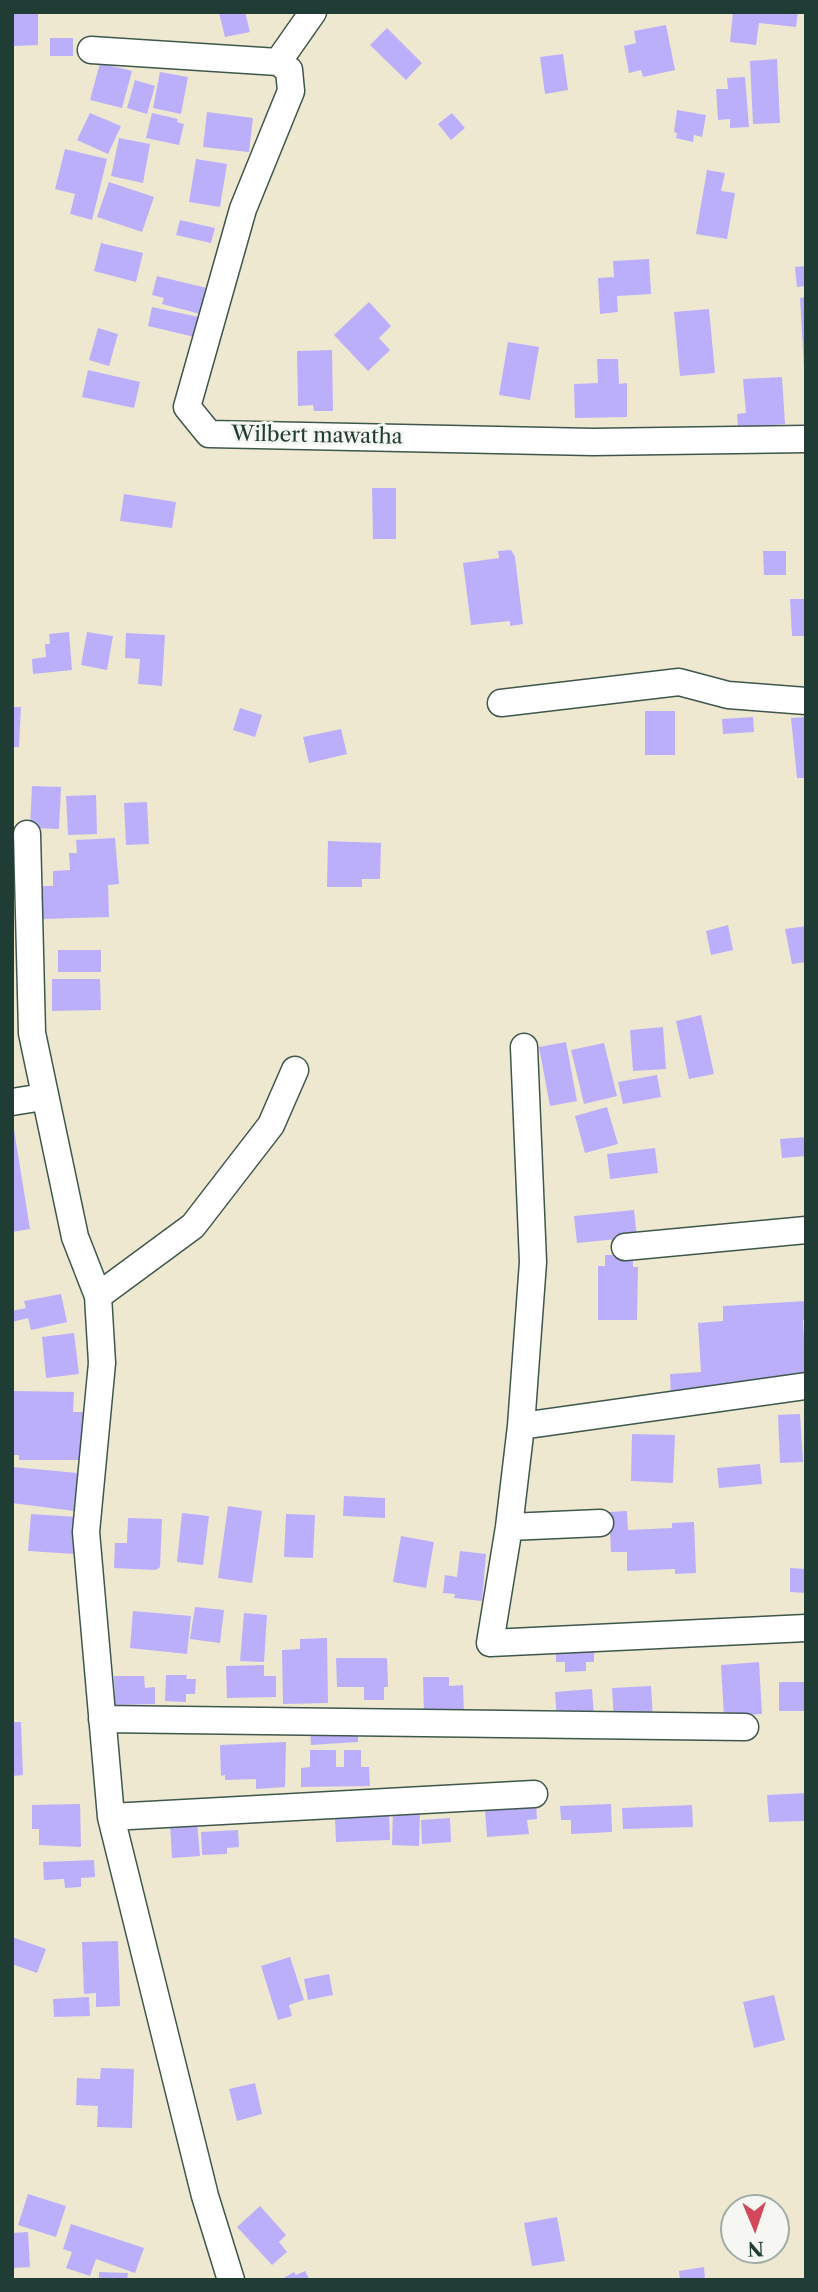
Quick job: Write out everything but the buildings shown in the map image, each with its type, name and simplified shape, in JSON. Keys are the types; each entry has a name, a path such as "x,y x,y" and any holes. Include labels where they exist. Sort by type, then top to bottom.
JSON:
{"street":[{"path":"91,50 278,62 313,12"},
{"name":"Wilbert mawatha","path":"278,62 289,70 290,91 243,209 187,407 209,434 593,442 806,439"},
{"path":"501,703 679,682 728,695 806,701"},
{"path":"27,834 32,1033 43,1097 75,1237 98,1296 102,1363 86,1532 111,1817 205,2196 231,2280"},
{"path":"524,1047 533,1262 521,1426 509,1527 490,1643 806,1628"},
{"path":"98,1296 193,1226 271,1125 295,1070"},
{"path":"12,1102 43,1097"},
{"path":"625,1248 806,1230"},
{"path":"521,1426 806,1386"},
{"path":"509,1527 600,1523"},
{"path":"102,1719 745,1727"},
{"path":"111,1817 534,1794"}]}
